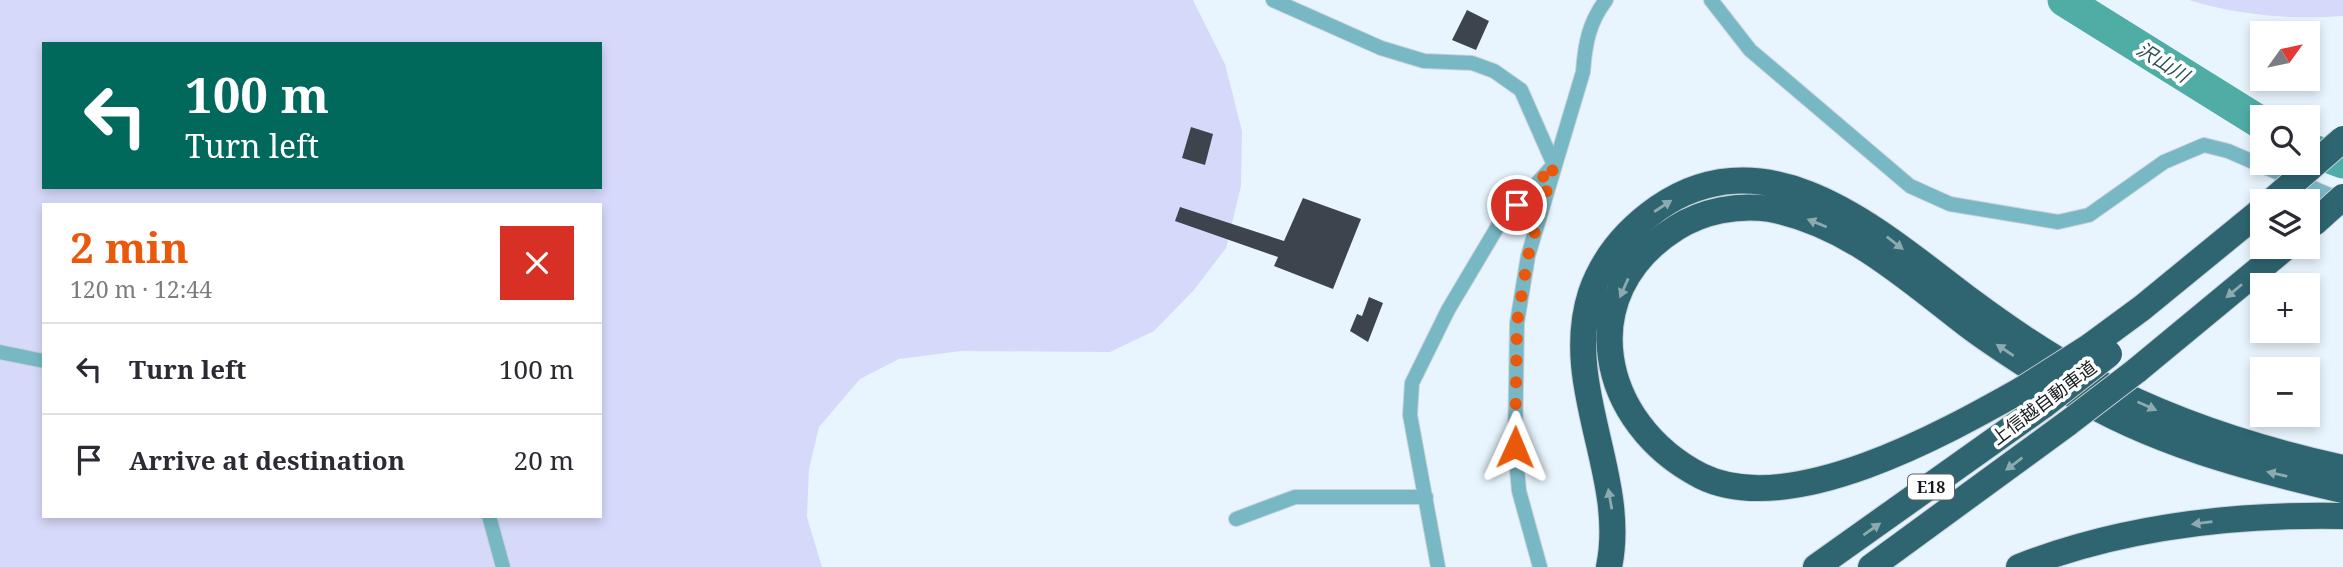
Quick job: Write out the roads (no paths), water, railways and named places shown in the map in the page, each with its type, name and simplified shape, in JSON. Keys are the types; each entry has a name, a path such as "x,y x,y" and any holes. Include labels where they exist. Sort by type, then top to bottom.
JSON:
{"highway":[{"path":"2290,189 2343,139"},
{"path":"2295,189 2343,155"},
{"path":"1609,567 1614,546 1612,509 1594,429 1583,353 1585,321 1592,293 1610,257 1645,218 1670,201 1697,189 1725,183 1754,181 1819,197 1887,237 2048,355 2094,380 2174,418 2217,434 2343,468"},
{"path":"2320,218 2343,199"},
{"path":"2033,397 1845,473 1772,487 1741,486 1710,480 1682,466 1658,448 1637,425 1620,398 1612,369 1610,341 1614,312 1625,282 1642,257 1662,237 1687,222 1712,212 1739,208 1766,209 1800,216 1838,232 1873,253 2023,363 2120,420 2212,457 2343,490"},
{"path":"2099,350 2142,308 2250,223"},
{"name":"上信越自動車道","path":"1816,567 2033,397 2250,237"},
{"name":"上信越自動車道","path":"1871,567 2136,371 2271,259"},
{"path":"2019,567 2113,539 2191,524 2292,515 2343,516"}],"street":[{"path":"1273,0 1381,48 1424,61 1472,63 1493,71 1521,90 1554,165"},
{"path":"1541,567 1519,491 1515,447 1517,323 1528,256 1583,72 1585,41 1596,13 1606,0"},
{"path":"1711,0 1750,50 1910,186 1950,204 2058,222 2079,218 2089,215 2164,162 2204,145 2228,151 2343,199"},
{"path":"1438,567 1410,415 1412,383 1448,310 1498,226 1554,165"},
{"path":"0,352 42,361"},
{"path":"1236,519 1295,497 1426,497"},
{"path":"490,518 503,567"}],"waterway":[{"name":"沢山川","path":"2064,0 2250,116"},
{"name":"沢山川","path":"2320,153 2343,162"}]}
